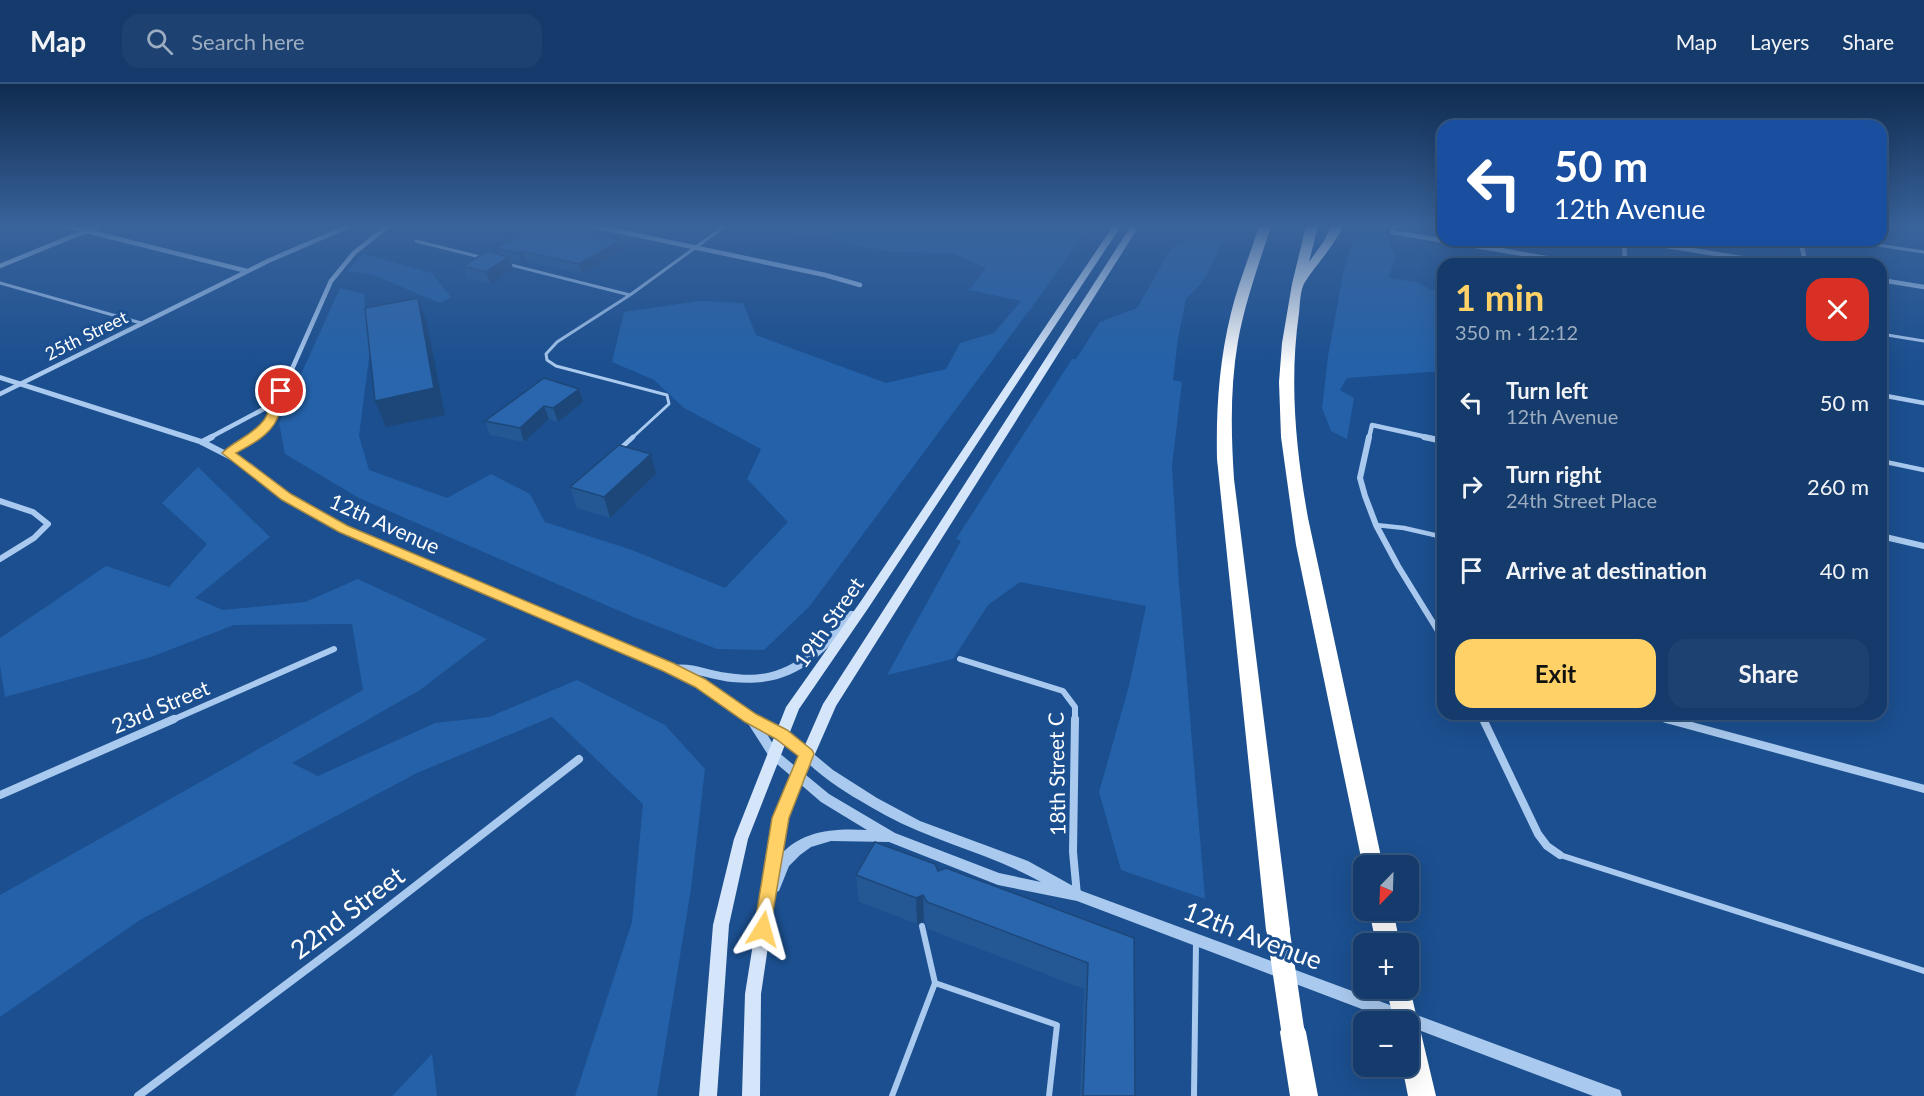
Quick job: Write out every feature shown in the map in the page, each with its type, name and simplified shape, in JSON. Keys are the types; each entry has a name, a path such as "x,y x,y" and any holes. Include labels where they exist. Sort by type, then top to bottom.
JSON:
{"highway":[{"path":"1250,273 1234,324 1225,384 1223,432 1226,479 1278,930 1304,1096"},
{"path":"1300,273 1286,381 1290,452 1298,511 1370,855"},
{"path":"1297,285 1306,273"}],"main road":[{"name":"19th Street","path":"708,1096 721,925 741,839 793,707 865,604 1086,273"},
{"name":"19th Street","path":"751,1096 753,994 780,818 806,754 830,704 1105,273"}],"street":[{"name":"25th Street","path":"0,394 243,273"},
{"path":"228,453 255,437 272,418 275,403 331,281 337,273"},
{"path":"809,273 860,285"},
{"path":"1887,281 1924,287"},
{"name":"12th Avenue","path":"0,377 202,442 228,453 249,466 287,497 343,529 668,667 700,683 750,718 782,734 830,774 873,802 915,825 1023,865 1077,895 1614,1096"},
{"path":"1887,396 1924,403"},
{"path":"202,442 275,403"},
{"path":"1437,440 1372,425 1360,478 1376,525 1437,629"},
{"path":"0,501 38,514 45,518 48,524 34,538 0,559"},
{"path":"1887,537 1924,546"},
{"path":"668,667 708,672 728,678 760,679 779,676 795,670 808,660 865,604"},
{"name":"23rd Street","path":"0,795 334,649"},
{"name":"18th Street C","path":"960,659 1063,691 1075,707 1073,852 1077,895"},
{"name":"12th Avenue","path":"750,718 774,755 825,798 890,837 954,868 1077,895"},
{"path":"1484,720 1538,834 1546,846 1560,855"},
{"path":"1669,720 1924,789"},
{"name":"22nd Street","path":"138,1096 355,933 579,759"},
{"path":"766,907 783,862 801,845 813,838 841,834 890,837"}],"lane":[{"path":"543,273 630,295"},
{"path":"620,449 669,404 667,395 556,366 547,360 546,354 557,342 659,273"},
{"path":"0,284 141,323"},
{"path":"1887,334 1924,341"},
{"path":"1887,462 1924,470"},
{"path":"1376,525 1404,528 1437,536"},
{"path":"1560,855 1924,971"},
{"path":"892,1096 935,983 922,926"},
{"path":"1194,1096 1196,940"},
{"path":"935,983 1057,1025 1049,1096"}],"shaded area":[{"path":"361,273 432,273 451,297 440,303 373,275"},
{"path":"982,273 1056,273 809,607 764,650 717,649 631,616 359,498 285,454 279,423 340,288 364,294 370,350 359,436 369,470 447,498 491,474 530,494 545,522 632,550 725,588 788,522 747,479 761,449 684,408 654,380 612,362 624,312 699,301 743,303 756,335 886,383 946,369 960,343 994,333 1021,301 969,290"},
{"path":"1157,273 1207,273 1203,281 1186,299 1178,338 1173,380 1182,382 1172,466 1179,584 1205,899 1121,870 1099,792 1129,686 1146,606 1020,582 988,605 953,659 887,675 961,541 956,539 1072,359 1076,359 1100,322 1137,308"},
{"path":"1390,273 1389,278 1415,282 1437,292 1437,371 1347,378 1340,390 1354,398 1347,439 1331,431 1322,408 1328,356 1343,274"},
{"path":"198,467 270,537 195,598 223,610 305,602 358,579 487,639 420,690 292,763 318,776 435,723 489,717 577,680 665,725 705,769 691,889 657,1096 575,1096 632,922 643,804 552,717 417,773 140,920 0,1017 0,895 363,690 352,624 234,625 151,657 5,697 0,666 0,638 106,566 169,587 207,544 162,503"},
{"path":"432,1054 437,1096 392,1096"}],"building":[{"path":"418,298 434,388 375,401 365,308"},
{"path":"544,378 579,389 553,408 544,406 520,428 485,421"},
{"path":"619,445 651,454 604,497 570,487"},
{"path":"875,842 935,864 938,871 946,868 1134,938 1135,1096 1083,1096 1088,963 927,902 923,895 916,898 856,875"}],"route":[{"path":"281,391 275,403 272,418 255,437 228,453 249,466 287,497 343,529 668,667 700,683 750,718 782,734 806,754 780,818 763,929"}]}
